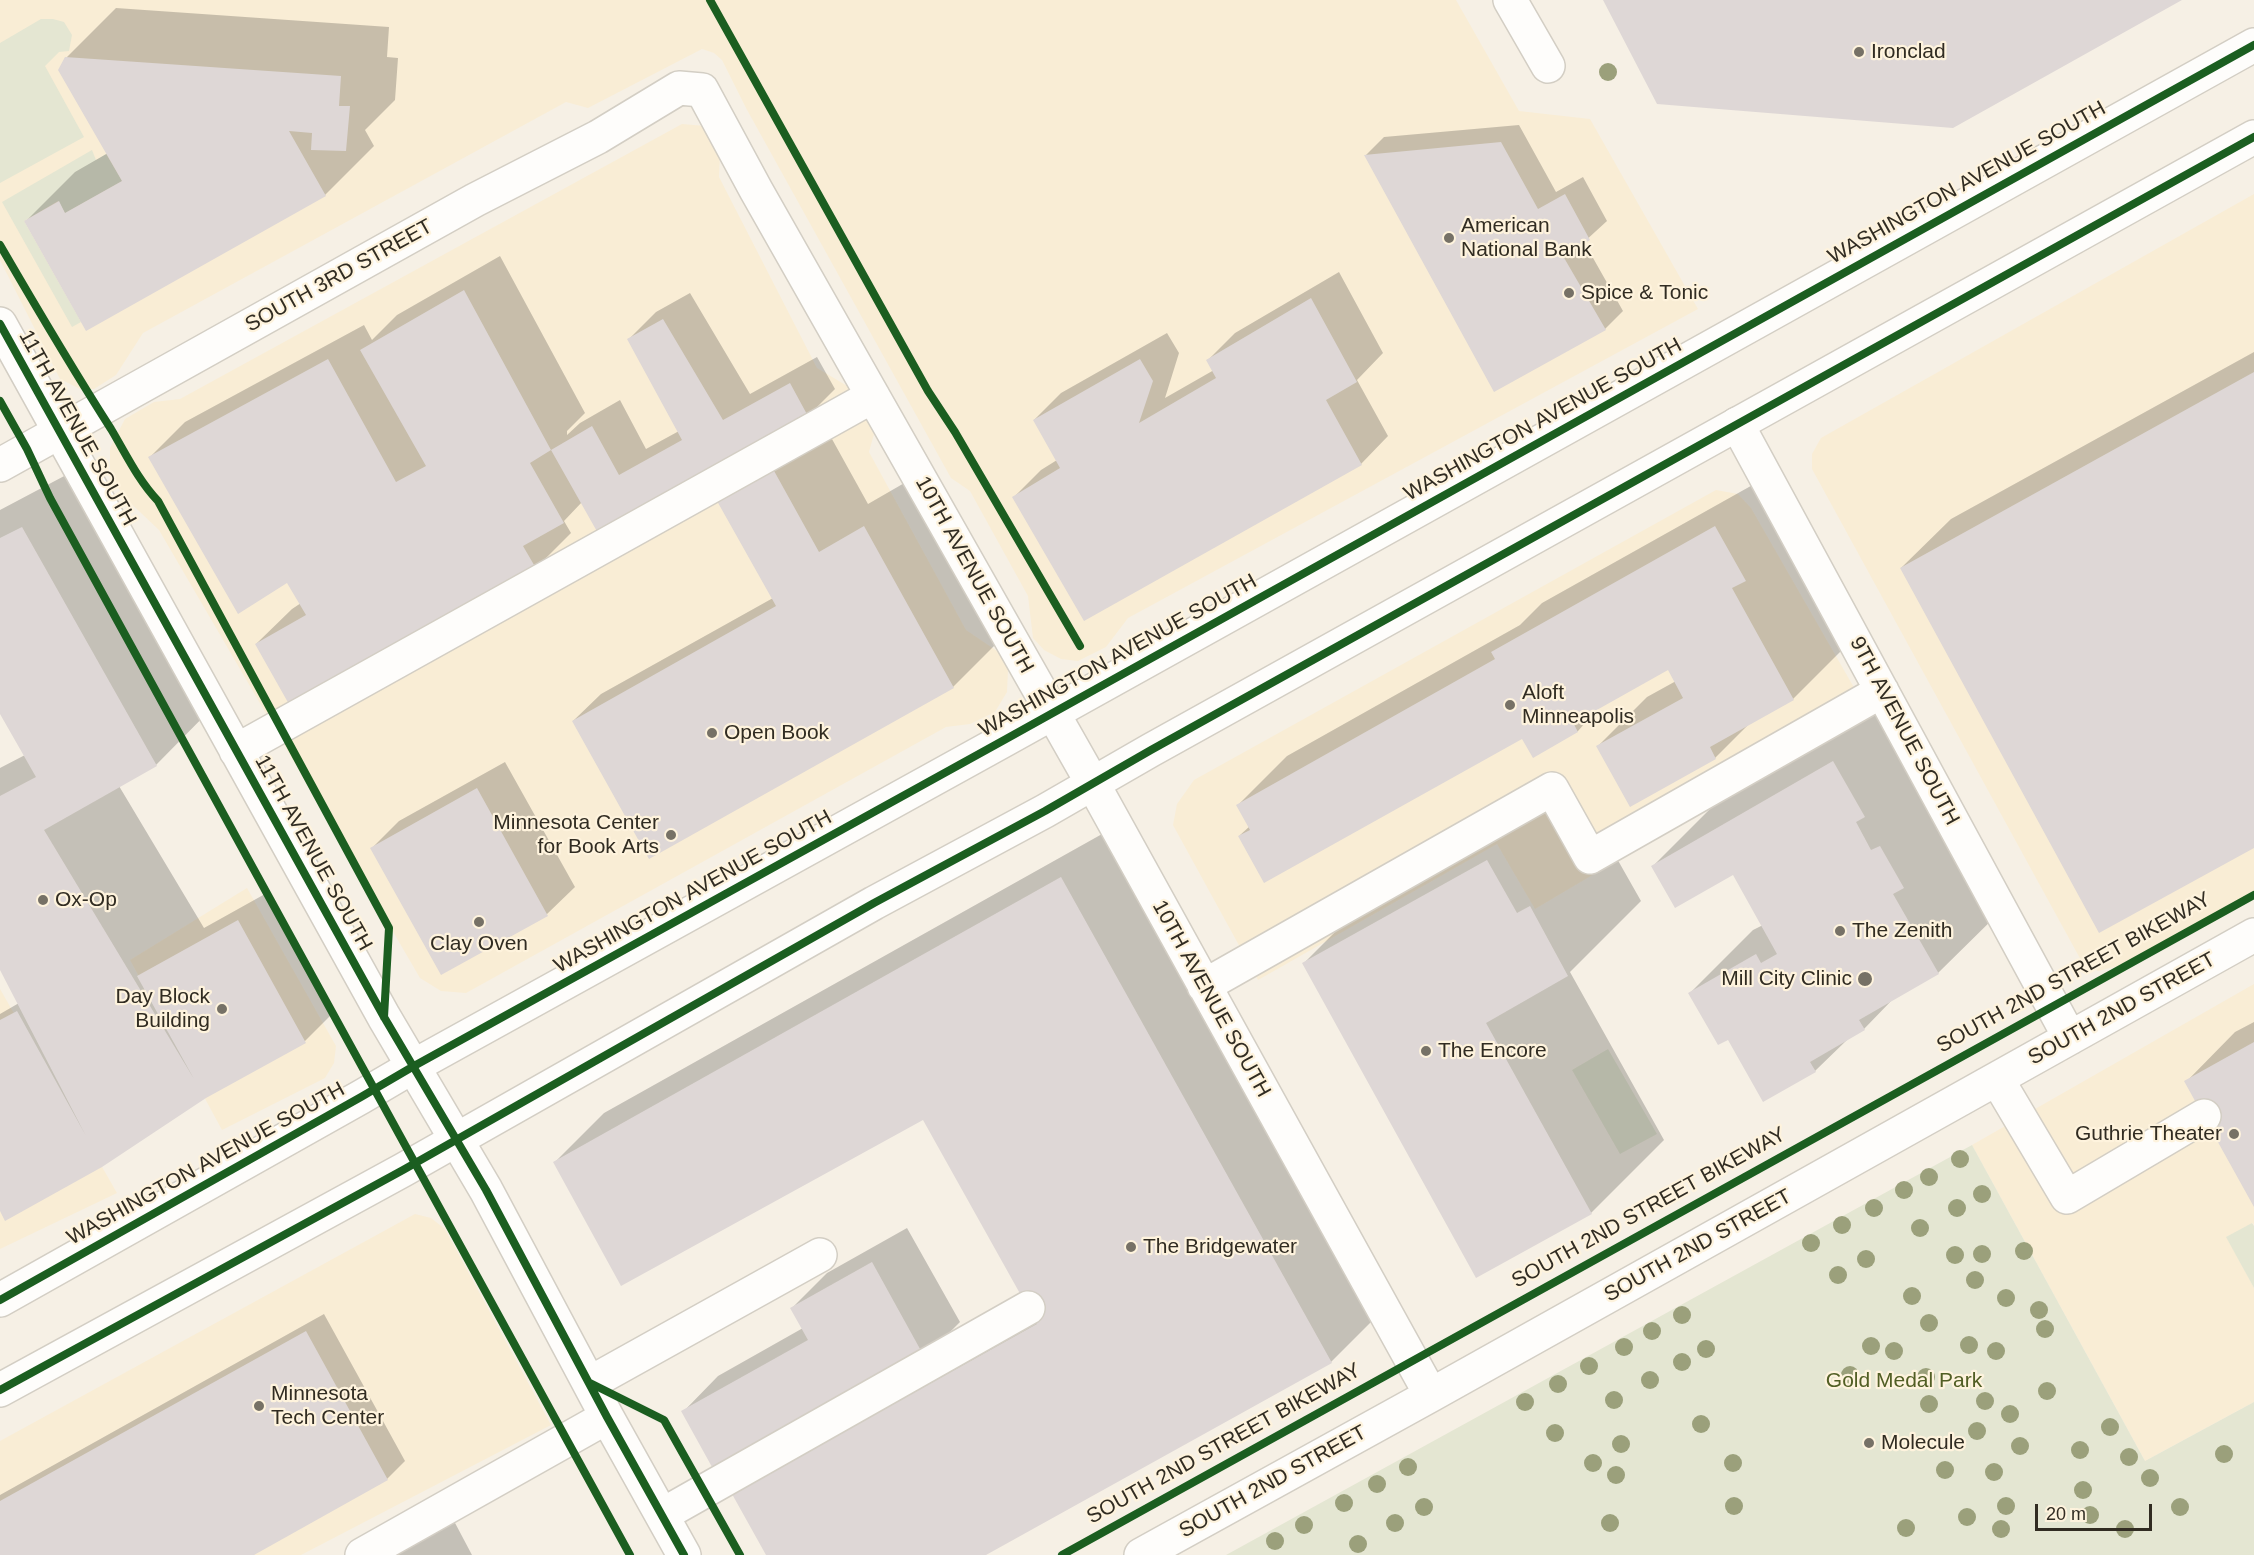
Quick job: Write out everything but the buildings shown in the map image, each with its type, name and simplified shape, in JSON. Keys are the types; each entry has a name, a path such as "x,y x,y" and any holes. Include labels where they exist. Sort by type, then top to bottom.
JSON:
{"street":[{"path":"1510,0 1548,66"},
{"name":"WASHINGTON AVENUE SOUTH","path":"1,1298 414,1066 2254,45"},
{"name":"10TH AVENUE SOUTH","path":"679,88 702,90 1093,784 1431,1395"},
{"name":"SOUTH 3RD STREET","path":"0,465 475,200 598,137 679,88"},
{"path":"0,1390 457,1139 874,903 1093,784 2254,137"},
{"name":"11TH AVENUE SOUTH","path":"0,324 236,752 457,1139 684,1555"},
{"path":"236,752 873,396"},
{"name":"9TH AVENUE SOUTH","path":"1737,424 2070,1038"},
{"path":"1204,986 1552,789 1590,857 1882,691"},
{"name":"SOUTH 2ND STREET","path":"1141,1555 2254,935"},
{"path":"1996,1079 2067,1197 2204,1116"},
{"path":"590,1383 820,1256"},
{"path":"662,1515 1028,1308"},
{"path":"362,1555 607,1417"}],"shaded area":[{"path":"0,0 1456,0 1519,111 1590,119 1698,309 1128,618 1106,647 1078,661 1061,659 1044,650 1033,638 1028,596 970,491 951,478 746,108 722,60 714,53 702,49 588,108 566,102 143,333 116,375 94,389 80,389 60,379 0,260"},
{"path":"682,124 705,126 720,154 719,177 817,368 849,387 874,434 869,452 966,630 1000,653 1008,669 1007,692 995,712 970,724 946,727 466,993 441,991 420,978 159,530 122,495 110,470 110,448 125,419 154,402 180,399"},
{"path":"2254,194 2254,892 2118,966 2098,971 2082,962 1812,469 1812,454 1821,438"},
{"path":"1716,490 1738,494 1751,508 1868,712 1535,909 1497,844 1258,980 1173,825 1177,804 1194,780"},
{"path":"247,888 336,1046 334,1063 325,1078 222,1130 130,960"},
{"path":"2254,984 2254,1226 2253,1223 2227,1237 2254,1288 2254,1402 2145,1461 1972,1145"},
{"path":"0,989 117,1193 0,1249"},
{"path":"415,1214 431,1218 445,1229 551,1425 301,1555 0,1555 0,1441"}],"green space":[{"path":"41,19 64,22 72,35 69,51 59,52 45,66 84,137 0,183 0,43"},
{"path":"92,150 96,160 106,154 122,181 65,213 58,201 24,221 81,322 72,327 2,202"},
{"path":"1608,1049 1657,1134 1620,1154 1572,1070"},
{"name":"Gold Medal Park","path":"1972,1145 2145,1461 2254,1402 2254,1555 1226,1555"},
{"path":"2252,1223 2254,1226 2254,1288 2226,1237"}],"cycle path":[{"path":"710,0 928,391 955,432 1080,646"},
{"path":"0,1300 414,1066 2254,45"},
{"path":"0,1390 403,1170 874,903 1045,811 2254,137"},
{"path":"0,245 144,484 158,501 389,928 384,1017"},
{"path":"0,324 384,1017 486,1190 607,1417 684,1555"},
{"path":"0,401 27,449 50,498 630,1555"},
{"name":"SOUTH 2ND STREET BIKEWAY","path":"1062,1555 2254,895"},
{"path":"590,1383 664,1420 740,1555"}],"place":[{"name":"Ironclad","path":"1859,52"},
{"name":"American National Bank","path":"1449,238"},
{"name":"Spice & Tonic","path":"1569,293"},
{"name":"Aloft Minneapolis","path":"1510,705"},
{"name":"Open Book","path":"712,733"},
{"name":"Minnesota Center for Book Arts","path":"671,835"},
{"name":"Ox-Op","path":"43,900"},
{"name":"Clay Oven","path":"479,922"},
{"name":"The Zenith","path":"1840,931"},
{"name":"Mill City Clinic","path":"1865,979"},
{"name":"Day Block Building","path":"222,1009"},
{"name":"The Encore","path":"1426,1051"},
{"name":"Guthrie Theater","path":"2234,1134"},
{"name":"The Bridgewater","path":"1131,1247"},
{"name":"Minnesota Tech Center","path":"259,1406"},
{"name":"Molecule","path":"1869,1443"}]}
